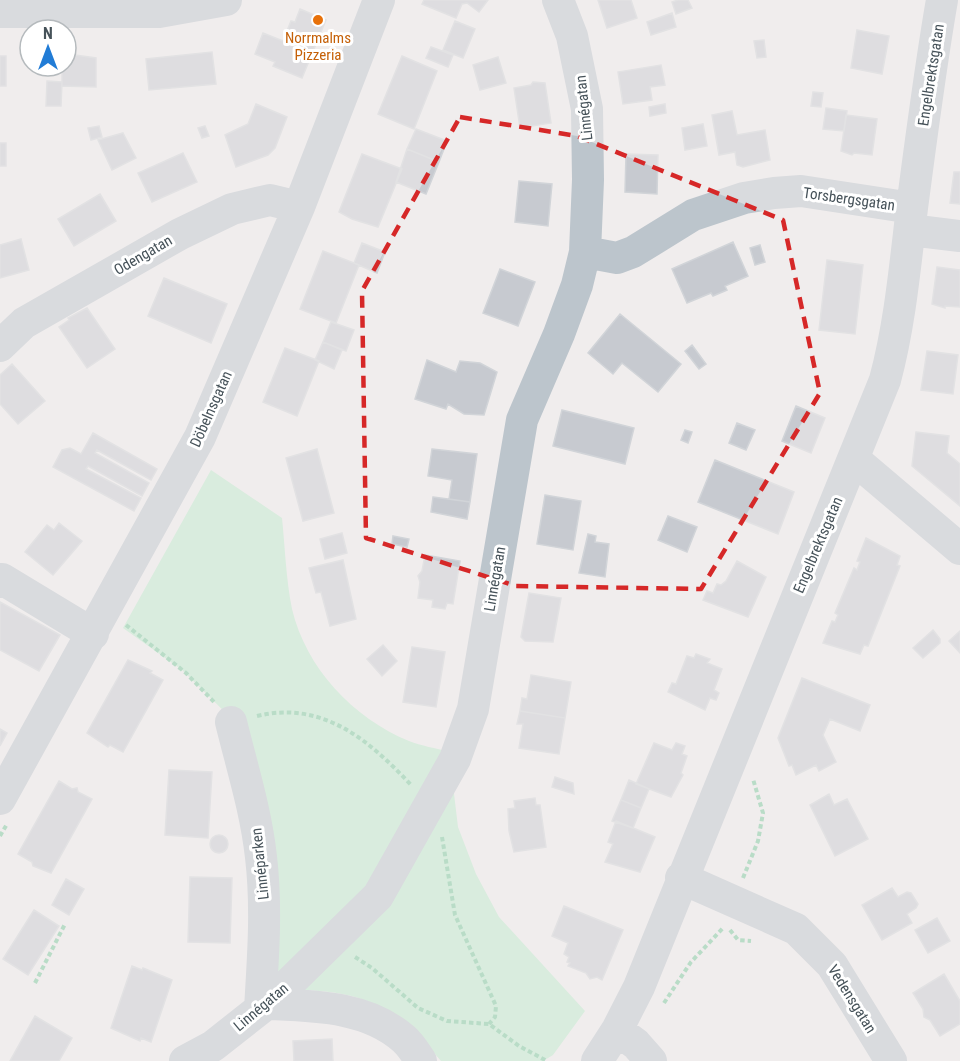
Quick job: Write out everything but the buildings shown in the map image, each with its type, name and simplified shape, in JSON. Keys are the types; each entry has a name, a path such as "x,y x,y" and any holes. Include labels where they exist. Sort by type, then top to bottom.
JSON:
{"street":[{"path":"0,12 159,12 225,0"},
{"name":"Döbelnsgatan","path":"0,799 200,437 299,207 379,0"},
{"name":"Linnégatan","path":"185,1061 213,1046 264,1006 378,896 455,759 473,709 522,420 563,324 577,285 585,252 588,180 587,109 572,36 558,0"},
{"name":"Engelbrektsgatan","path":"597,1061 617,1030 639,987 681,878 855,460 885,380 894,346 929,75 942,0"},
{"name":"Torsbergsgatan","path":"585,252 616,258 633,252 693,215 744,198 801,191 911,219 960,236"},
{"name":"Odengatan","path":"0,345 12,322 232,209 270,200 299,207"},
{"path":"855,460 960,549"},
{"path":"0,582 2,579 99,622"},
{"name":"Linnéparken","path":"231,723 251,800 261,857 265,915 264,1006"},
{"name":"Vedensgatan","path":"681,878 796,929 832,965 891,1061"},
{"path":"264,1006 335,1008 372,1019 404,1039 421,1061"},
{"path":"617,1030 636,1044 651,1061"}],"path":[{"path":"99,622 138,632 186,673 231,723"},
{"path":"35,983 65,924"},
{"path":"725,926 738,939 758,942"},
{"path":"321,952 356,957 418,1008 447,1021 489,1024 519,1046 547,1061"}],"highlighted area":[{"path":"460,117 577,136 783,220 820,393 701,589 516,586 366,538 362,291"}],"green space":[{"path":"211,470 282,518 292,609 308,651 320,671 351,705 388,731 414,743 449,752 458,827 476,874 499,917 585,1011 553,1055 543,1061 441,1061 403,1022 385,1009 366,1001 324,991 270,989 230,717 182,670 123,628"}],"place":[{"name":"Norrmalms Pizzeria","path":"318,20"}]}
